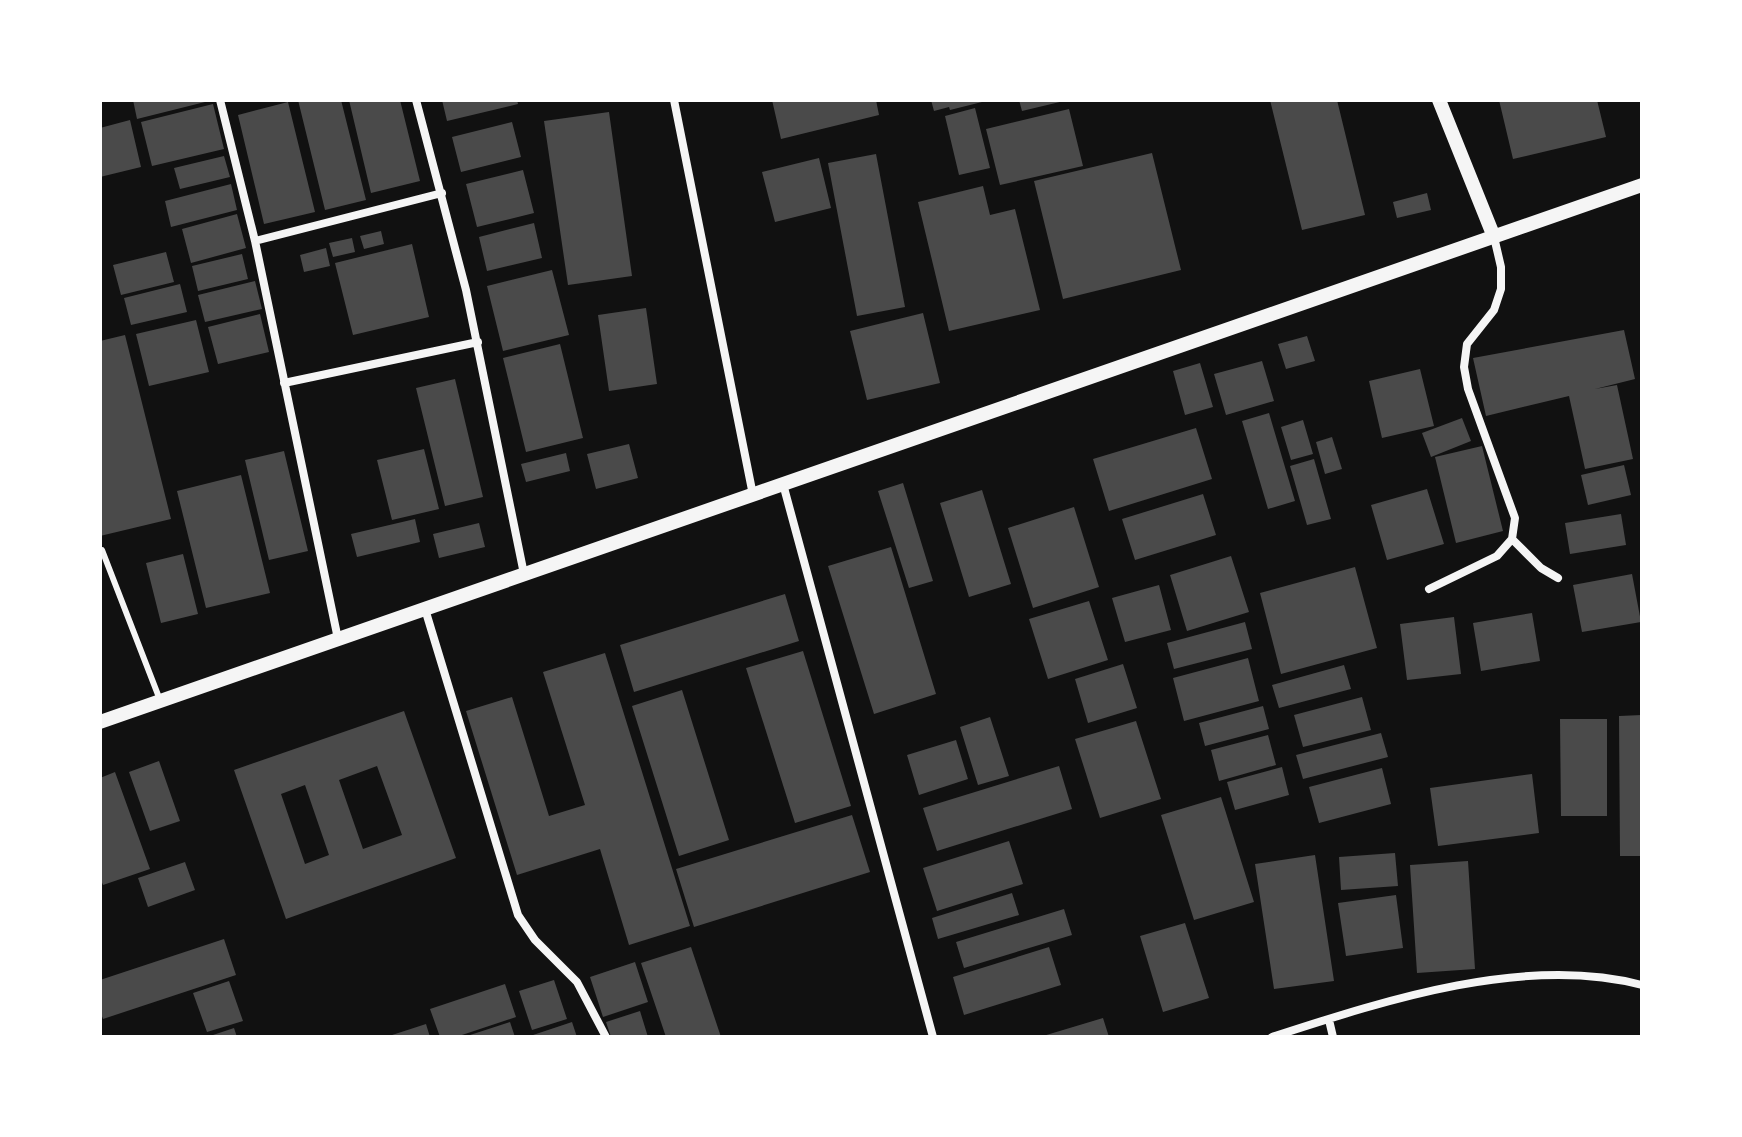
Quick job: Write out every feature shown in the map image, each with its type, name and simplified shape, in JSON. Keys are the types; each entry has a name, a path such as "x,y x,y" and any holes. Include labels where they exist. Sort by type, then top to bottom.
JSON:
{"street":[{"path":"220,100 255,241 338,639"},
{"path":"416,100 478,342 524,574"},
{"path":"674,100 753,495"},
{"path":"1429,589 1497,556 1512,539 1515,518 1468,389 1464,367 1467,344 1494,310 1501,289 1501,267 1494,237 1439,100"},
{"path":"100,722 1642,185"},
{"path":"255,241 442,193"},
{"path":"284,383 478,342"},
{"path":"783,484 933,1037"},
{"path":"1512,539 1541,568 1558,578"},
{"path":"425,609 518,915 535,940 577,982 606,1037"},
{"path":"1272,1037 1394,1001 1466,985 1528,976 1606,977 1642,985"},
{"path":"1329,1020 1333,1037"}],"lane":[{"path":"102,550 161,701"}],"building":[{"path":"133,100 209,100 209,101 137,119"},
{"path":"298,100 341,100 366,200 325,210"},
{"path":"349,100 400,100 420,181 371,193"},
{"path":"442,100 517,100 518,104 447,121"},
{"path":"772,100 876,100 879,115 781,139"},
{"path":"931,100 985,100 986,101 934,111"},
{"path":"1019,100 1064,100 1064,101 1022,111"},
{"path":"1270,100 1337,100 1365,215 1302,230"},
{"path":"1499,100 1597,100 1606,137 1513,159"},
{"path":"288,102 315,212 264,224 238,115"},
{"path":"213,104 224,149 152,166 141,122"},
{"path":"975,108 990,168 959,175 945,116"},
{"path":"1069,109 1083,166 1000,185 986,129"},
{"path":"609,112 632,276 568,285 544,121"},
{"path":"130,120 141,167 100,177 100,128"},
{"path":"512,122 521,157 461,172 452,137"},
{"path":"1152,153 1181,270 1063,299 1034,181"},
{"path":"876,154 905,307 857,316 828,163"},
{"path":"224,156 230,177 180,189 174,168"},
{"path":"819,158 831,208 775,222 762,172"},
{"path":"523,170 534,213 477,227 466,184"},
{"path":"231,184 237,210 171,227 165,201"},
{"path":"983,186 990,215 1015,209 1040,310 949,331 918,202"},
{"path":"1427,193 1431,210 1397,218 1393,202"},
{"path":"237,214 246,248 191,263 182,229"},
{"path":"534,223 542,258 487,271 479,237"},
{"path":"381,231 384,244 364,249 360,236"},
{"path":"352,238 355,252 333,257 329,243"},
{"path":"412,244 429,317 353,335 335,263"},
{"path":"326,248 330,266 304,272 300,255"},
{"path":"166,252 174,282 121,295 113,265"},
{"path":"242,254 248,279 198,291 192,266"},
{"path":"552,270 569,335 503,351 487,286"},
{"path":"255,281 262,309 205,322 198,295"},
{"path":"180,284 187,312 131,325 124,298"},
{"path":"646,308 657,384 609,391 598,315"},
{"path":"923,313 940,383 867,400 850,331"},
{"path":"260,314 269,352 218,364 208,327"},
{"path":"196,320 209,372 149,386 136,334"},
{"path":"1624,330 1635,379 1595,389 1617,385 1633,459 1585,469 1569,396 1486,416 1473,358"},
{"path":"125,335 171,519 100,536 100,341"},
{"path":"1307,336 1315,361 1286,369 1278,344"},
{"path":"560,344 583,438 526,452 503,358"},
{"path":"1262,361 1274,401 1226,415 1214,374"},
{"path":"1200,363 1213,407 1185,415 1173,371"},
{"path":"1420,369 1434,426 1382,438 1369,381"},
{"path":"455,379 483,497 445,506 416,388"},
{"path":"1269,413 1295,501 1268,509 1242,421"},
{"path":"1462,418 1471,441 1431,457 1422,433"},
{"path":"1303,420 1313,454 1291,460 1281,427"},
{"path":"1196,428 1212,479 1109,511 1093,459"},
{"path":"1332,437 1342,469 1325,474 1316,442"},
{"path":"629,444 638,478 596,489 587,454"},
{"path":"1482,446 1503,531 1456,543 1435,457"},
{"path":"424,449 439,509 392,520 377,460"},
{"path":"284,451 308,551 269,560 245,460"},
{"path":"566,453 570,471 526,482 521,464"},
{"path":"1314,459 1331,519 1307,525 1290,466"},
{"path":"1624,465 1631,495 1588,505 1581,475"},
{"path":"241,475 270,593 206,608 177,491"},
{"path":"903,483 933,581 909,588 878,491"},
{"path":"1427,489 1444,544 1387,560 1371,505"},
{"path":"982,490 1011,584 969,597 940,503"},
{"path":"1203,494 1216,535 1135,560 1122,519"},
{"path":"1074,507 1099,587 1033,608 1008,528"},
{"path":"1621,514 1626,545 1570,554 1565,523"},
{"path":"415,519 420,542 357,557 351,534"},
{"path":"479,523 485,547 439,558 433,534"},
{"path":"891,547 936,694 874,714 828,566"},
{"path":"183,554 198,614 161,623 146,563"},
{"path":"1231,556 1249,612 1187,631 1170,575"},
{"path":"1355,567 1377,648 1281,674 1260,593"},
{"path":"1632,574 1641,622 1582,632 1573,585"},
{"path":"1159,585 1171,630 1125,642 1112,598"},
{"path":"785,594 799,641 634,692 620,645"},
{"path":"1089,601 1108,660 1048,679 1029,619"},
{"path":"1532,613 1540,661 1481,671 1473,623"},
{"path":"1454,617 1461,674 1407,680 1400,624"},
{"path":"1245,622 1252,649 1174,669 1167,643"},
{"path":"803,651 851,806 795,823 746,668"},
{"path":"605,653 690,926 629,945 600,849 517,875 466,711 512,697 549,816 585,805 543,672"},
{"path":"1248,658 1259,701 1184,721 1173,678"},
{"path":"1123,664 1137,708 1088,723 1075,679"},
{"path":"1344,665 1351,689 1279,708 1272,685"},
{"path":"682,690 729,840 679,856 632,706"},
{"path":"1362,697 1371,730 1303,747 1294,715"},
{"path":"1263,706 1269,729 1205,746 1199,723"},
{"path":"404,711 456,858 286,919 234,770","holes":["377,766 402,835 363,849 339,780","305,785 329,855 305,864 281,794"]},
{"path":"1642,715 1642,856 1620,856 1619,716"},
{"path":"990,717 1009,776 978,785 960,727"},
{"path":"1560,719 1607,719 1607,816 1561,816"},
{"path":"1136,721 1161,799 1100,818 1075,739"},
{"path":"1381,733 1388,757 1303,779 1296,755"},
{"path":"1268,735 1276,765 1219,781 1211,750"},
{"path":"956,740 968,779 919,795 907,755"},
{"path":"159,761 180,821 150,831 129,772"},
{"path":"1059,766 1072,809 937,851 923,808"},
{"path":"1282,767 1289,795 1235,810 1227,782"},
{"path":"1382,768 1391,804 1319,823 1309,787"},
{"path":"115,772 150,869 103,885 100,878 100,778"},
{"path":"1532,774 1539,833 1438,846 1430,788"},
{"path":"1221,797 1254,902 1194,920 1161,815"},
{"path":"852,815 870,872 694,927 676,869"},
{"path":"1009,841 1023,884 937,911 923,868"},
{"path":"1395,853 1398,886 1341,890 1339,857"},
{"path":"1315,855 1334,981 1274,989 1255,864"},
{"path":"1468,861 1475,969 1417,973 1410,865"},
{"path":"185,862 195,890 148,907 138,878"},
{"path":"1012,893 1019,915 938,939 932,918"},
{"path":"1396,895 1403,948 1346,956 1338,903"},
{"path":"1064,909 1072,935 964,968 956,942"},
{"path":"1185,923 1209,998 1163,1012 1140,936"},
{"path":"224,939 236,975 103,1019 100,980"},
{"path":"691,947 721,1037 666,1037 641,963"},
{"path":"1049,947 1061,985 964,1015 953,977"},
{"path":"635,962 648,1002 603,1017 590,977"},
{"path":"554,980 567,1019 532,1030 519,991"},
{"path":"229,981 243,1021 207,1032 193,993"},
{"path":"505,984 516,1017 456,1037 440,1037 430,1009"},
{"path":"640,1011 648,1037 611,1037 606,1022"},
{"path":"1103,1018 1109,1037 1043,1037 1043,1036"},
{"path":"510,1022 515,1037 467,1037 467,1036"},
{"path":"572,1022 577,1037 530,1037 530,1036"},
{"path":"426,1024 430,1037 389,1037 389,1036"},
{"path":"234,1028 237,1037 210,1037 210,1036"}]}
